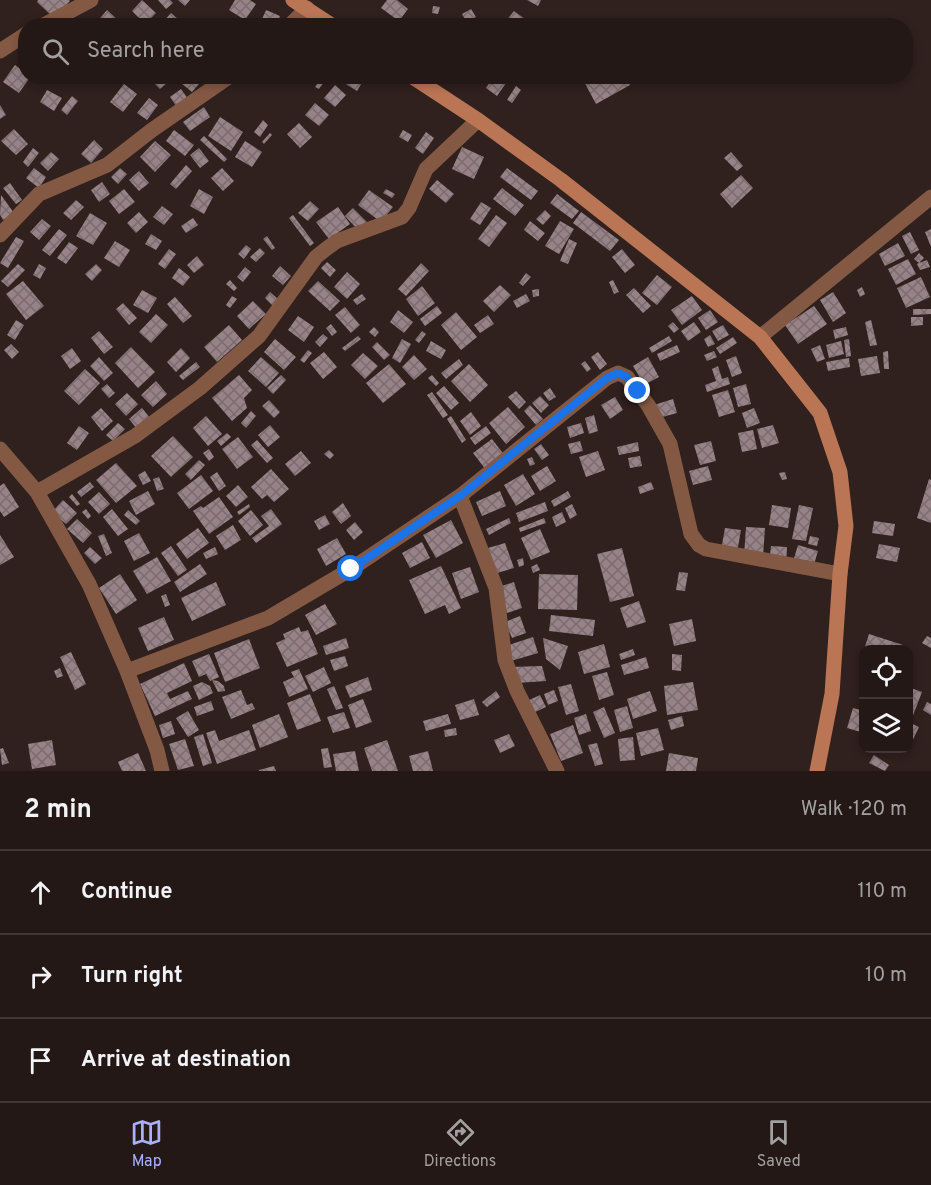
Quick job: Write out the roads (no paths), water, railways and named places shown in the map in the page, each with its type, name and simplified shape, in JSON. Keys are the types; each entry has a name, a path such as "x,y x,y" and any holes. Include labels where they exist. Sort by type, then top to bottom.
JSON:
{"main road":[{"path":"293,0 321,18"},
{"path":"423,84 561,180 760,337 820,413 840,472 846,526 840,574 832,694 817,771"}],"street":[{"path":"57,18 91,0"},
{"path":"297,18 307,8"},
{"path":"0,51 18,39"},
{"path":"0,235 39,194 107,165 152,130 218,84"},
{"path":"37,492 135,436 200,388 259,336 316,256 338,241 402,217 426,169 478,120"},
{"path":"760,337 931,196"},
{"path":"127,670 268,618 351,569 460,496 607,378 618,373 627,377 648,405 670,444 692,534 699,545 706,549 840,574"},
{"path":"0,449 37,492 89,584 127,670 157,750 162,771"},
{"path":"460,496 496,588 505,660 517,691 557,771"}]}
